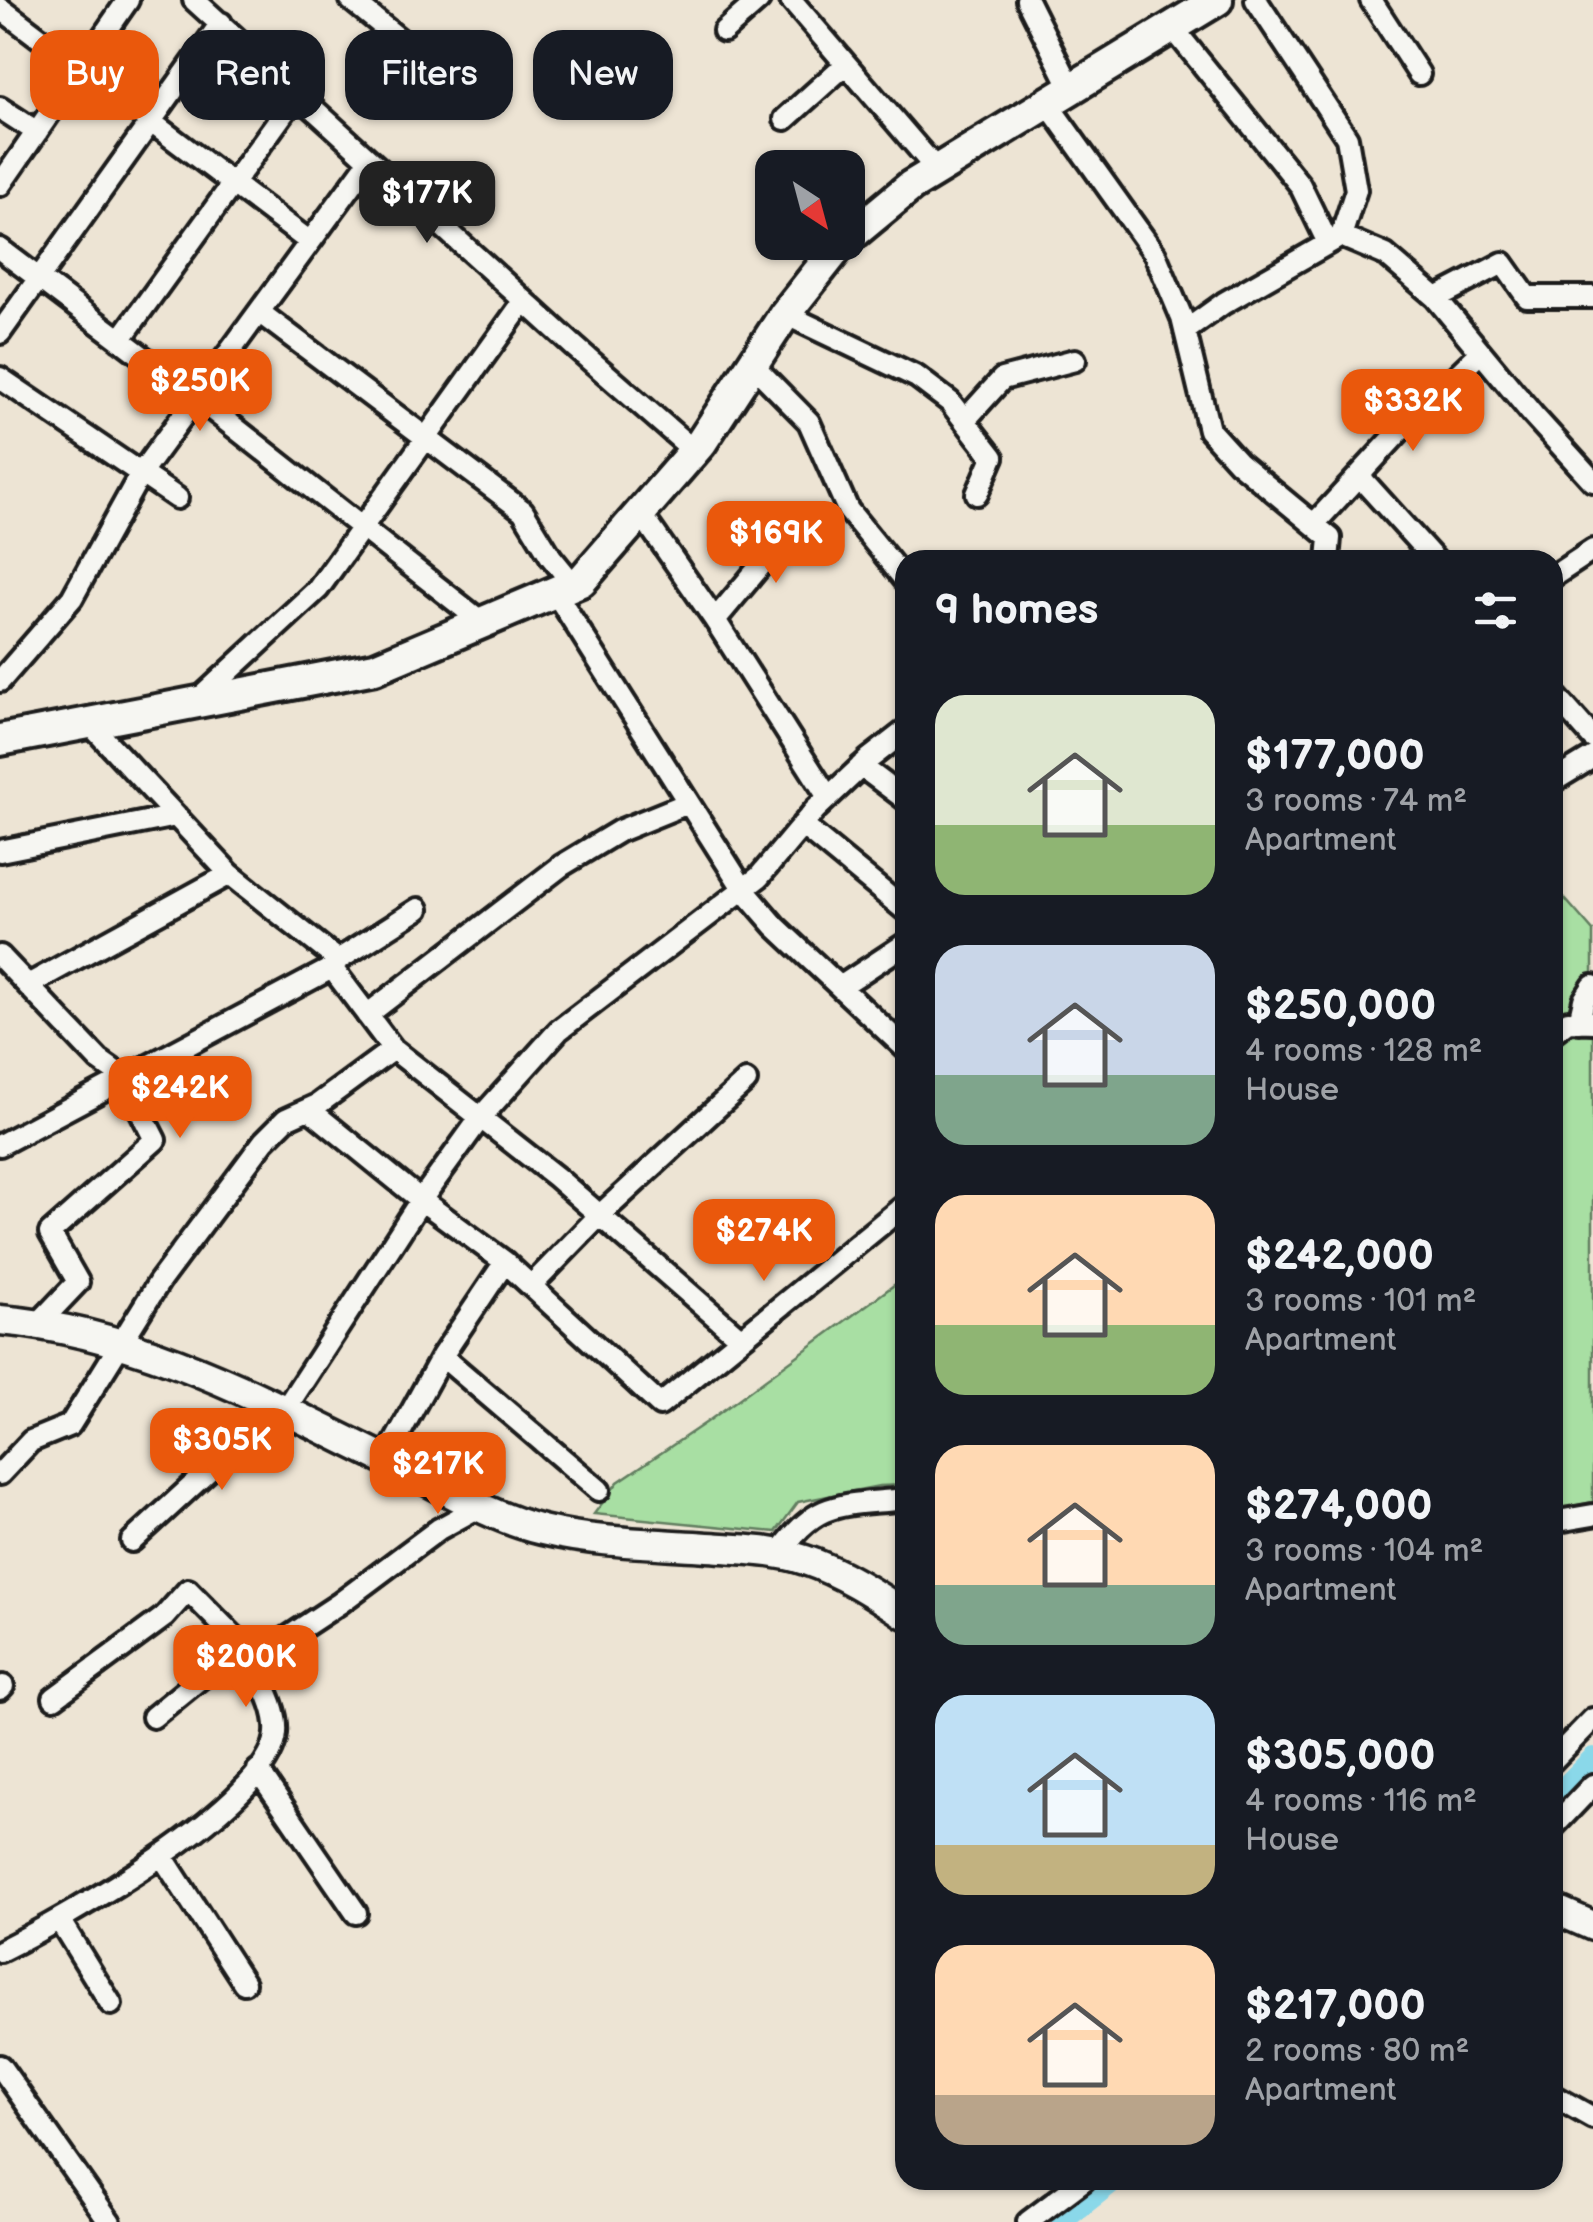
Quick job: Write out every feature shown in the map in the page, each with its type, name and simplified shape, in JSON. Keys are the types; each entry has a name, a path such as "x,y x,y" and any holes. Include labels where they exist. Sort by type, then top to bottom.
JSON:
{"main road":[{"path":"865,224 911,186 1217,0"},
{"path":"0,740 376,668 581,581 694,450 785,314 829,260"}],"street":[{"path":"107,30 128,0"},
{"path":"194,0 229,30"},
{"path":"352,0 389,30"},
{"path":"724,30 759,0"},
{"path":"791,0 937,170"},
{"path":"1027,0 1059,96 1155,254 1185,331 1209,430 1238,462 1330,538 1329,550"},
{"path":"1185,331 1224,303 1334,239 1356,190 1347,138 1256,0"},
{"path":"1372,0 1420,74"},
{"path":"1,4 32,30"},
{"path":"0,332 221,23"},
{"path":"1172,27 1300,185 1334,239 1386,255 1436,298 1593,481"},
{"path":"786,118 846,64"},
{"path":"0,108 36,132"},
{"path":"325,118 694,450"},
{"path":"0,186 45,120"},
{"path":"148,120 310,242"},
{"path":"120,340 278,120"},
{"path":"0,681 72,598 140,473 370,160"},
{"path":"0,249 484,622"},
{"path":"1436,298 1503,263 1527,297 1593,297"},
{"path":"194,704 318,589 524,301"},
{"path":"259,312 523,511 688,802 744,890 775,926 895,1039"},
{"path":"785,314 917,377 950,402 993,457 977,494"},
{"path":"1314,524 1409,421 1480,353"},
{"path":"965,420 1002,380 1075,360"},
{"path":"752,364 809,422 848,510 895,568"},
{"path":"0,378 177,498"},
{"path":"1359,476 1426,550"},
{"path":"640,512 715,620 828,798"},
{"path":"715,620 798,520"},
{"path":"1563,570 1593,550"},
{"path":"1563,704 1593,738"},
{"path":"90,724 230,874 335,964 392,1049 600,1215 740,1338"},
{"path":"132,1541 276,1407 480,1117 559,1030 759,877 828,798 895,738"},
{"path":"1563,775 1593,757"},
{"path":"861,766 895,792"},
{"path":"368,1015 561,866 619,831 688,802"},
{"path":"0,852 176,816"},
{"path":"802,825 895,902"},
{"path":"28,985 230,874"},
{"path":"0,1145 335,964 418,909"},
{"path":"840,988 895,951"},
{"path":"0,956 99,1060 123,1076 155,1140 50,1233 78,1282 39,1323"},
{"path":"1569,1023 1593,986"},
{"path":"0,1474 31,1441 70,1425 159,1282 264,1141 286,1118 308,1108 392,1049"},
{"path":"532,1286 600,1215 746,1082"},
{"path":"308,1108 505,1262 660,1404 895,1215"},
{"path":"385,1460 442,1356 505,1262"},
{"path":"0,1320 39,1323 162,1356 481,1506 541,1530 803,1559 895,1608"},
{"path":"442,1356 598,1490"},
{"path":"779,1554 797,1528 831,1508 895,1500"},
{"path":"254,1660 340,1603 439,1529 481,1506"},
{"path":"1563,1520 1593,1515"},
{"path":"0,1952 60,1921 162,1856 208,1820 267,1760 276,1735 273,1708 254,1660 188,1590 164,1617 54,1698"},
{"path":"153,1717 206,1673 241,1656 254,1660"},
{"path":"1563,1750 1593,1719"},
{"path":"258,1770 356,1913"},
{"path":"1563,1816 1593,1785"},
{"path":"162,1856 244,1984"},
{"path":"1563,1913 1593,1926"},
{"path":"60,1921 111,2004"},
{"path":"0,2066 110,2222"},
{"path":"1563,2101 1593,2118"},
{"path":"1028,2222 1071,2190"}],"green space":[{"path":"1563,897 1593,931 1593,1502 1563,1508"},
{"path":"895,1284 895,1485 798,1502 776,1532 594,1514 618,1482"}],"waterway":[{"path":"1563,1788 1593,1757"},
{"path":"1062,2222 1103,2190"}]}
